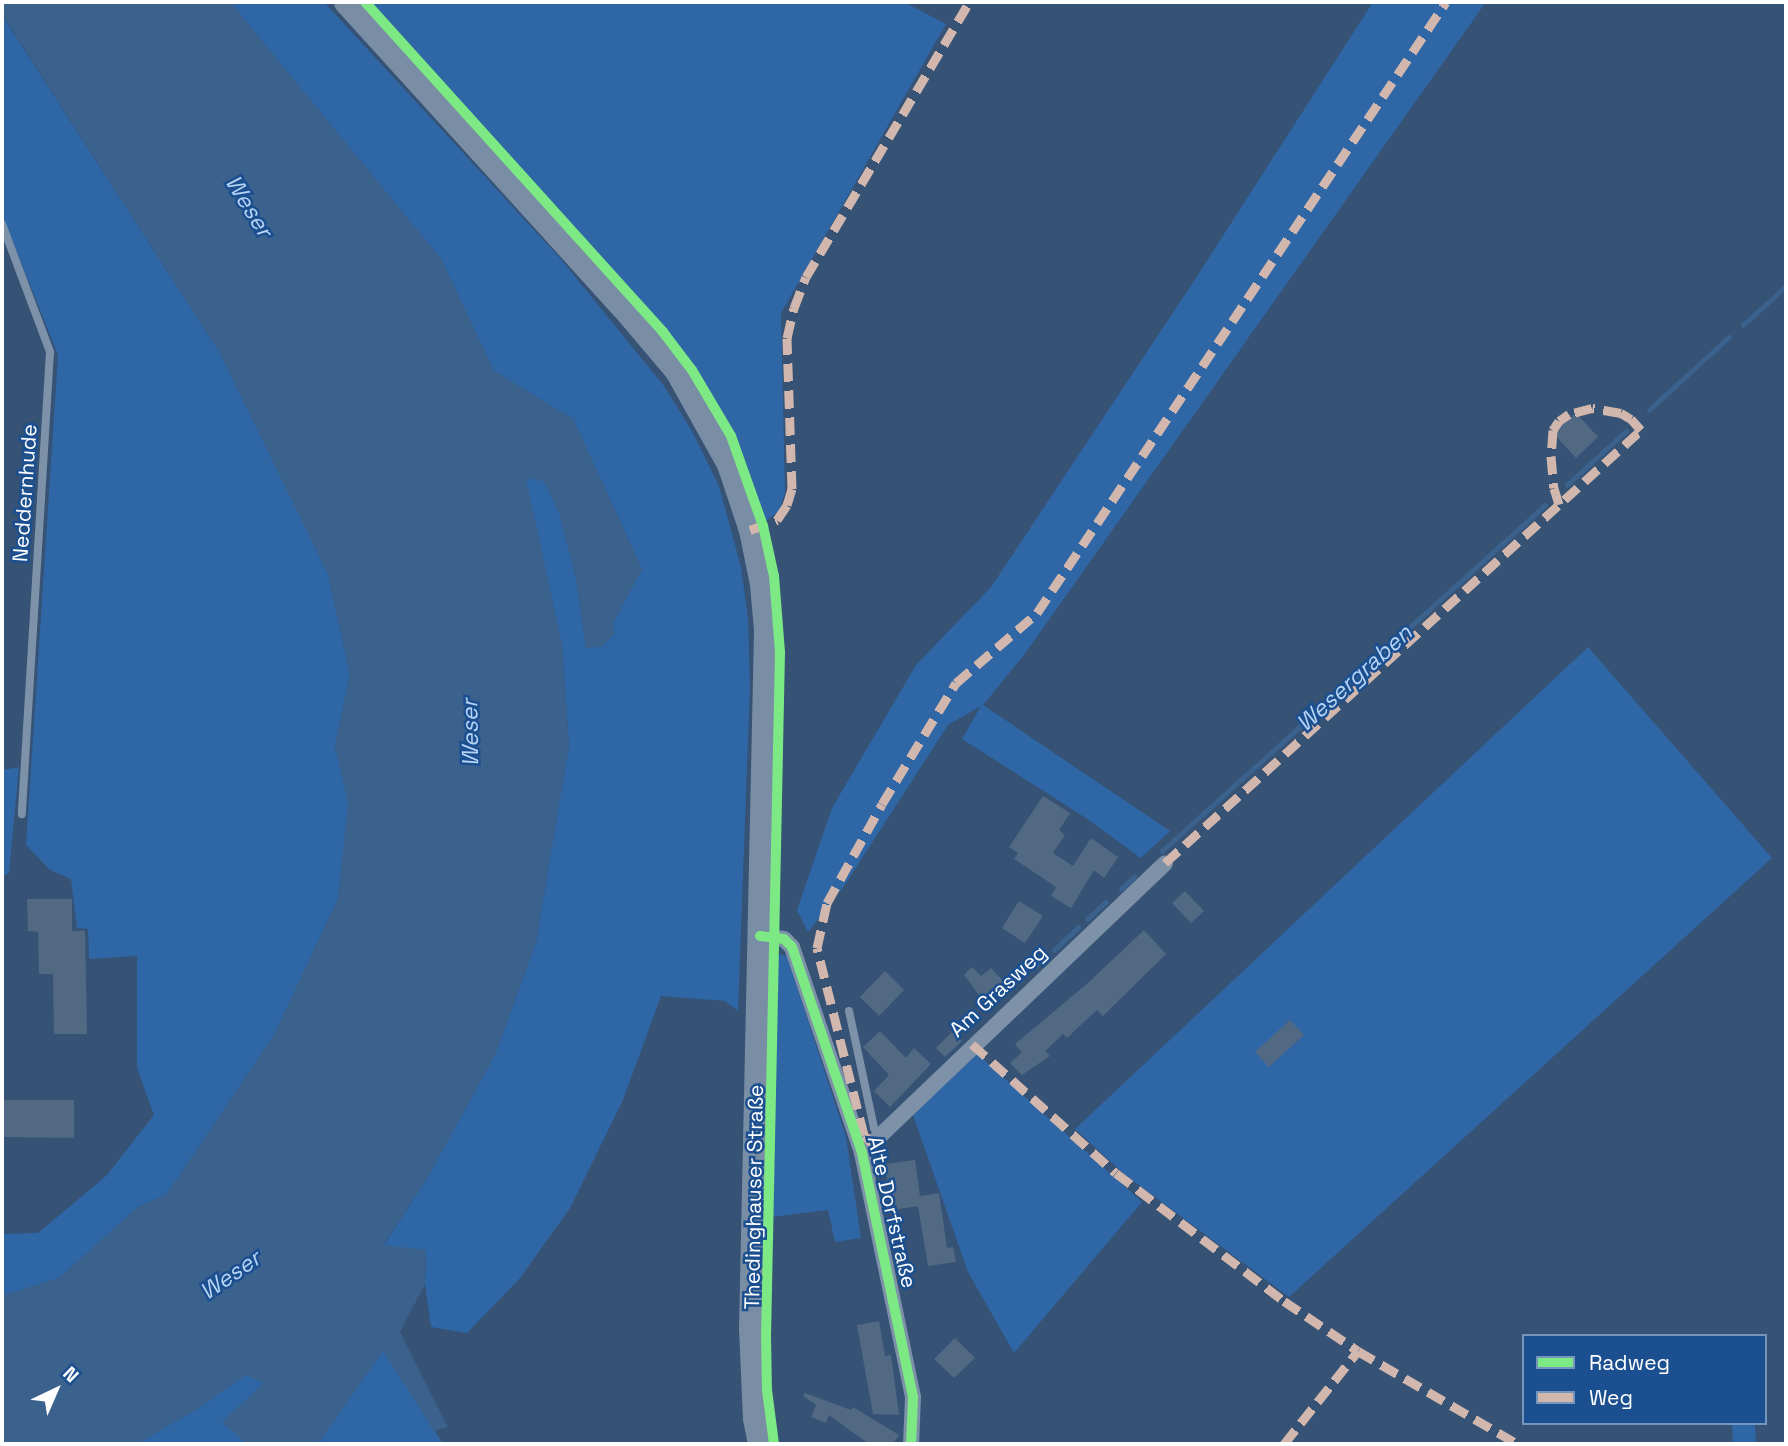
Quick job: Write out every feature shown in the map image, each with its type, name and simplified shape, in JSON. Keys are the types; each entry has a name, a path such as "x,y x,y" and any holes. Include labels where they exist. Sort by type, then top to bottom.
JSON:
{"main road":[{"name":"Thedinghauser Straße","path":"345,2 654,344 696,403 728,464 750,530 761,584 765,630 751,1328 754,1418 759,1444"}],"street":[{"name":"Am Grasweg","path":"862,1153 1165,863"},
{"name":"Alte Dorfstraße","path":"760,936 784,939 792,947 862,1153 913,1397 911,1444"}],"lane":[{"name":"Neddernhude","path":"2,224 50,352 22,814"},
{"path":"849,1011 874,1128 880,1135"}],"shaded area":[{"path":"230,2 324,2 559,257 664,386 693,433 719,486 741,567 748,618 750,686 738,1011 725,1001 661,996 623,1100 570,1208 520,1278 467,1333 431,1327 425,1284 426,1251 383,1246 426,1180 495,1055 536,942 569,745 562,645 525,478 544,481 559,512 576,578 586,647 613,623 642,569 573,419 494,371 441,259"},
{"path":"370,2 904,2 946,24 781,313 785,493 779,511 766,521 746,463 722,414 697,372 668,334"},
{"path":"1373,2 1486,2 1024,655 983,705 1170,831 1141,858 1086,818 962,739 981,706 948,725 844,886 808,932 797,910 832,808 916,665 991,587 1192,284"},
{"path":"2,15 220,353 328,574 350,674 335,746 349,803 338,899 274,1035 167,1194 138,1207 59,1278 2,1296 2,1234 38,1233 106,1176 154,1115 137,1068 137,956 89,959 88,929 77,928 71,879 50,870 26,845 58,355 2,215"},
{"path":"1588,647 1772,858 1289,1297 1124,1174 1075,1129"},
{"path":"19,767 9,873 2,877 2,770"},
{"path":"777,954 787,956 846,1137 861,1238 835,1242 828,1210 772,1217"},
{"path":"974,1051 1142,1202 1014,1353 968,1272 913,1115"},
{"path":"383,1350 443,1444 314,1444 320,1440"},
{"path":"246,1374 265,1382 248,1444 137,1444 200,1407"},
{"path":"1732,1425 1755,1425 1756,1444 1733,1444"}],"water":[{"name":"Weser","path":"2,2 230,2 441,259 494,371 573,419 642,569 613,623 615,633 601,647 586,648 576,578 559,512 544,481 526,478 562,645 569,745 536,942 495,1055 426,1180 383,1245 426,1250 425,1284 400,1332 448,1427 434,1431 383,1351 320,1441 313,1444 247,1444 222,1422 264,1383 246,1375 200,1407 137,1444 2,1444 2,1296 59,1278 138,1207 167,1194 274,1035 338,899 348,803 335,746 350,674 328,574 220,353 2,14"}],"building":[{"path":"1576,413 1598,437 1576,458 1553,433"},
{"path":"1043,796 1070,813 1059,830 1065,835 1053,853 1073,866 1091,838 1118,857 1104,878 1094,870 1071,908 1051,896 1056,887 1014,859 1018,853 1009,847"},
{"path":"1185,891 1204,911 1191,923 1172,903"},
{"path":"27,899 72,899 72,931 85,931 87,1034 54,1034 53,974 39,974 38,932 28,931"},
{"path":"1019,901 1043,916 1025,943 1002,928"},
{"path":"1144,930 1166,954 1103,1016 1097,1010 1067,1038 1063,1034 1045,1051 1050,1056 1022,1075 1010,1063 1022,1052 1015,1044 1089,982"},
{"path":"972,967 981,976 991,968 1005,983 985,1003 964,975"},
{"path":"885,971 904,990 879,1016 860,997"},
{"path":"1290,1020 1304,1035 1269,1067 1255,1052"},
{"path":"880,1031 906,1058 914,1048 931,1064 890,1107 874,1091 889,1075 863,1047"},
{"path":"952,1032 962,1041 945,1057 936,1048"},
{"path":"2,1100 74,1100 74,1138 2,1137"},
{"path":"915,1160 920,1196 939,1193 947,1248 953,1247 956,1262 928,1266 918,1206 892,1210 885,1164"},
{"path":"879,1321 885,1356 891,1355 899,1415 873,1414 857,1325"},
{"path":"955,1338 975,1358 954,1378 934,1359"},
{"path":"805,1393 851,1410 853,1407 899,1435 893,1444 869,1444 829,1415 826,1423 811,1417 816,1405 803,1396"}],"waterway":[{"name":"Wesergraben","path":"1743,325 1786,286"},
{"name":"Wesergraben","path":"1649,410 1729,337"},
{"name":"Wesergraben","path":"1567,485 1626,431"},
{"name":"Wesergraben","path":"1162,851 1545,505"},
{"name":"Wesergraben","path":"1121,889 1134,877"},
{"name":"Wesergraben","path":"1087,919 1106,902"},
{"name":"Wesergraben","path":"1054,950 1078,928"},
{"name":"Wesergraben","path":"1034,967 1040,962"}],"marked path":[{"path":"750,530 777,520 787,505 792,489 787,338 794,308 806,277 969,2"},
{"path":"872,1143 864,1135 817,948 827,903 882,804 956,683 1037,613 1446,2"},
{"path":"1165,863 1641,430 1631,419 1621,413 1592,408 1569,414 1559,421 1553,430 1551,456 1554,488 1559,504"},
{"path":"972,1044 1116,1173 1284,1301 1358,1351 1518,1444"},
{"path":"1284,1444 1358,1351"}],"cycle path":[{"path":"365,2 663,332 692,370 731,436 763,526 774,576 780,652 766,1335 767,1390 774,1444"},
{"path":"760,936 784,939 792,947 862,1153 913,1397 911,1444"}]}
